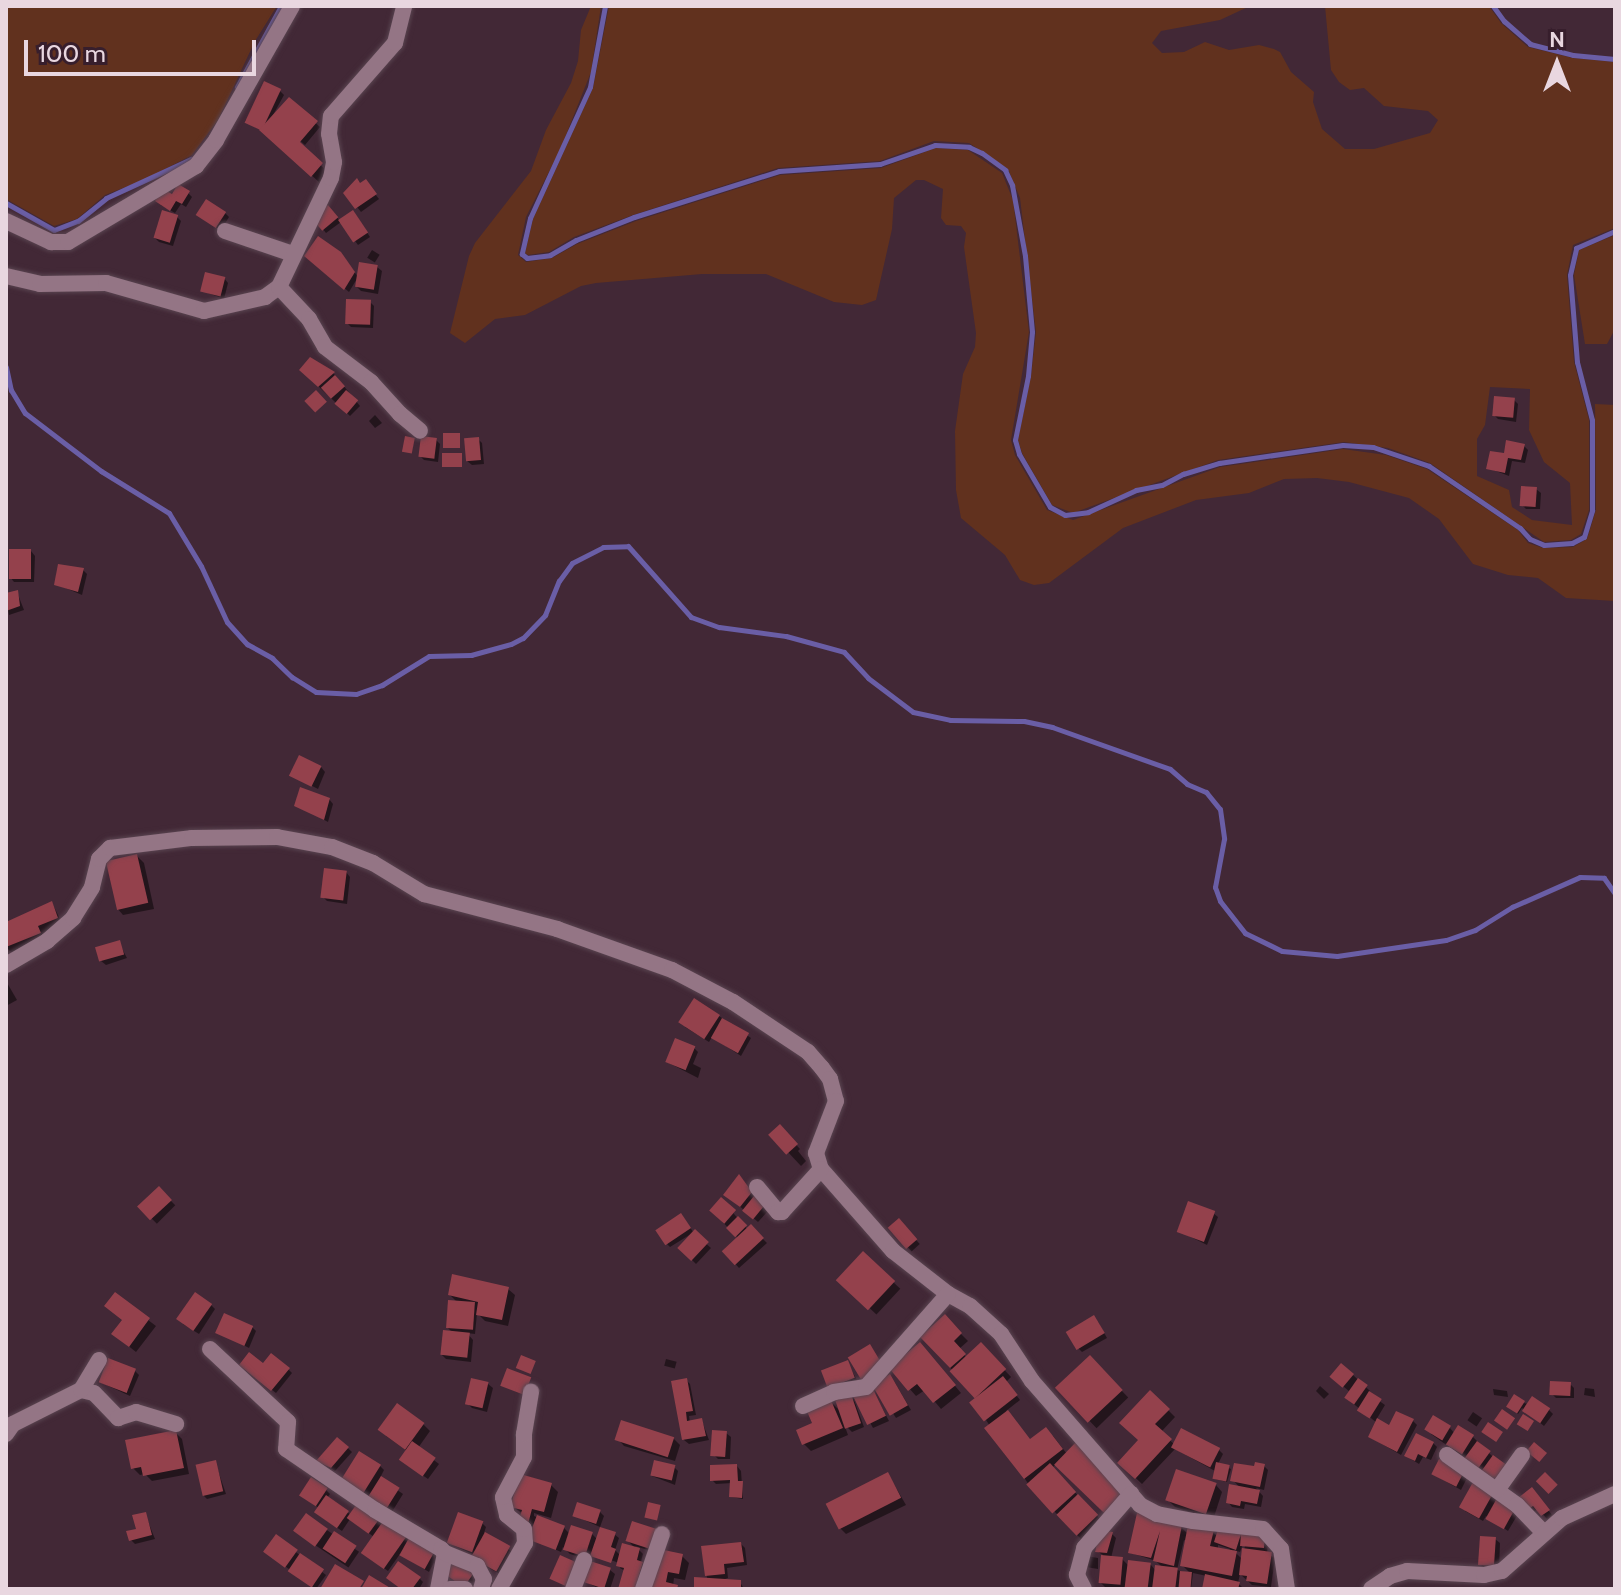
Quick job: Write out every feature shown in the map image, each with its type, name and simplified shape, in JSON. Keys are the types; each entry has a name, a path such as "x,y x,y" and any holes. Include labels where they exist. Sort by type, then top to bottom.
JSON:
{"street":[{"path":"6,221 51,242 68,242 196,166 216,140 292,6"},
{"path":"6,276 40,284 106,283 204,311 265,297 279,287 331,178 334,162 329,134 331,116 395,43 404,6"},
{"path":"225,231 293,254"},
{"path":"279,287 309,319 325,347 371,382 420,431"},
{"path":"6,965 47,941 73,918 87,898 99,859 110,848 192,838 277,837 332,847 373,863 424,894 557,929 672,970 758,1019 808,1052 830,1079 836,1101 816,1153 821,1169 893,1251 948,1294 970,1306 1001,1334 1032,1381 1140,1505 1157,1514 1263,1529 1281,1549 1287,1589"},
{"path":"757,1187 778,1212 782,1212 821,1169"},
{"path":"803,1406 834,1392 866,1387 948,1294"},
{"path":"210,1349 288,1422 286,1449 445,1553 477,1566 484,1579 481,1589"},
{"path":"6,1434 13,1424 81,1390 99,1360"},
{"path":"81,1390 94,1393 118,1418 136,1412 176,1424"},
{"path":"499,1589 525,1543 524,1529 507,1515 503,1497 524,1457 524,1434 531,1392"},
{"path":"1447,1455 1517,1505 1543,1532"},
{"path":"1497,1490 1522,1455"},
{"path":"1084,1589 1077,1575 1084,1548 1131,1494"},
{"path":"1371,1589 1377,1583 1407,1571 1484,1575 1502,1571 1562,1518 1615,1494"},
{"path":"643,1589 662,1534"},
{"path":"438,1589 445,1553"},
{"path":"573,1589 584,1560"},
{"path":"450,1589 465,1589"}],"shaded area":[{"path":"6,6 277,6 255,41 218,120 192,155 144,180 105,195 77,219 54,226 6,199"},
{"path":"591,6 601,6 591,72 560,150 526,217 518,255 526,262 552,258 577,244 636,221 780,175 881,168 936,148 968,150 1002,173 1013,200 1029,332 1011,440 1015,455 1047,510 1073,520 1220,467 1343,449 1386,455 1427,469 1518,530 1528,543 1543,548 1573,547 1587,539 1596,510 1595,404 1615,405 1615,601 1566,598 1538,578 1508,575 1473,564 1439,519 1409,498 1349,482 1317,478 1284,479 1249,493 1196,500 1123,528 1049,583 1034,585 1020,580 1005,555 961,518 956,490 955,431 963,374 975,347 976,333 964,247 966,233 961,226 946,225 941,218 943,189 924,180 916,180 894,198 892,229 876,300 862,305 834,302 766,274 702,274 596,283 581,286 525,315 495,319 465,343 450,333 469,256 475,243 531,171 546,130 571,83 578,61 581,30"},
{"path":"609,6 1250,6 1220,20 1161,31 1152,43 1162,53 1184,52 1205,42 1229,50 1259,45 1280,52 1291,72 1314,92 1313,102 1322,129 1345,149 1374,149 1430,133 1438,120 1428,111 1384,106 1364,88 1350,90 1339,82 1331,70 1325,6 1489,6 1501,23 1528,47 1573,58 1615,62 1615,228 1573,245 1567,275 1574,362 1589,420 1589,510 1581,534 1571,540 1544,542 1430,463 1388,448 1344,442 1218,460 1073,513 1052,505 1022,453 1018,440 1036,332 1020,198 1008,169 969,143 934,141 880,161 778,168 633,215 574,237 549,252 528,255 525,253 533,219 593,88","holes":["1490,387 1530,389 1529,430 1544,462 1570,483 1572,525 1532,520 1512,507 1509,490 1477,476 1477,439 1485,425"]},
{"path":"1615,235 1615,329 1607,344 1585,344 1574,275 1579,250"}],"building":[{"path":"264,81 281,89 262,131 245,123"},
{"path":"289,97 318,121 300,142 323,163 311,177 259,130"},
{"path":"357,178 360,183 366,179 377,194 355,209 343,193"},
{"path":"178,184 190,191 182,204 176,201 170,211 155,201 163,189 172,194"},
{"path":"206,199 226,212 216,228 196,215"},
{"path":"328,205 338,217 322,231 312,218"},
{"path":"162,210 178,215 170,243 154,238"},
{"path":"353,210 368,232 353,242 338,220"},
{"path":"318,236 341,252 355,272 344,290 304,256"},
{"path":"359,262 378,265 374,290 355,287"},
{"path":"205,272 225,277 221,296 200,291"},
{"path":"346,299 371,300 370,325 345,324"},
{"path":"310,357 335,372 318,387 299,370"},
{"path":"335,375 345,386 331,399 321,388"},
{"path":"316,390 327,402 315,413 304,401"},
{"path":"346,390 358,400 347,414 334,404"},
{"path":"1494,396 1515,398 1513,418 1492,416"},
{"path":"443,433 460,433 460,448 443,448"},
{"path":"405,436 415,438 412,454 402,452"},
{"path":"421,436 437,438 434,459 418,457"},
{"path":"479,437 481,460 466,461 464,438"},
{"path":"1506,440 1525,444 1521,460 1508,458 1505,473 1486,469 1490,451 1504,453"},
{"path":"442,453 462,453 462,467 442,467"},
{"path":"1521,486 1537,487 1536,507 1520,506"},
{"path":"9,549 31,549 31,579 9,579"},
{"path":"58,564 84,568 78,592 54,585"},
{"path":"18,590 20,606 6,611 6,593"},
{"path":"299,755 321,766 311,787 289,776"},
{"path":"300,787 330,798 324,820 294,806"},
{"path":"137,854 148,903 117,910 106,861"},
{"path":"324,868 347,871 343,901 320,898"},
{"path":"52,901 58,918 38,926 41,933 6,947 6,922"},
{"path":"120,940 124,954 99,962 95,947"},
{"path":"694,998 720,1015 704,1039 678,1022"},
{"path":"722,1018 749,1033 738,1053 711,1038"},
{"path":"675,1038 695,1046 686,1070 665,1062"},
{"path":"780,1124 798,1144 786,1155 768,1135"},
{"path":"739,1174 752,1192 740,1207 723,1195"},
{"path":"159,1186 172,1200 150,1220 137,1206"},
{"path":"754,1196 765,1205 753,1220 742,1211"},
{"path":"721,1197 736,1210 724,1224 709,1211"},
{"path":"1188,1201 1215,1211 1204,1242 1177,1232"},
{"path":"681,1213 691,1228 665,1245 655,1230"},
{"path":"738,1216 747,1225 735,1237 726,1228"},
{"path":"899,1218 917,1239 906,1249 888,1228"},
{"path":"751,1224 764,1238 735,1265 722,1251"},
{"path":"695,1229 709,1242 691,1261 677,1248"},
{"path":"863,1251 895,1281 868,1310 836,1280"},
{"path":"452,1274 509,1287 502,1320 476,1315 478,1302 448,1295"},
{"path":"115,1292 150,1318 129,1347 111,1334 122,1320 104,1306"},
{"path":"195,1292 212,1304 193,1331 176,1319"},
{"path":"448,1300 475,1302 473,1330 446,1328"},
{"path":"224,1313 253,1326 244,1346 215,1333"},
{"path":"945,1314 962,1333 954,1341 966,1354 950,1368 920,1337"},
{"path":"1094,1315 1105,1333 1077,1350 1066,1332"},
{"path":"443,1330 470,1333 467,1358 440,1355"},
{"path":"920,1342 956,1385 933,1403 917,1384 908,1391 889,1368"},
{"path":"981,1342 1006,1369 975,1398 950,1371"},
{"path":"870,1344 884,1367 862,1381 848,1357"},
{"path":"249,1352 263,1363 271,1353 290,1368 271,1391 239,1365"},
{"path":"521,1355 536,1361 531,1374 516,1368"},
{"path":"1090,1355 1123,1390 1088,1423 1055,1388"},
{"path":"108,1358 136,1369 127,1393 99,1382"},
{"path":"848,1360 855,1378 828,1388 821,1370"},
{"path":"1341,1363 1354,1374 1342,1388 1329,1377"},
{"path":"507,1368 531,1377 524,1395 500,1386"},
{"path":"890,1374 908,1405 890,1416 872,1384"},
{"path":"1003,1376 1018,1395 984,1421 969,1402"},
{"path":"471,1378 489,1382 482,1408 465,1404"},
{"path":"687,1378 693,1411 686,1412 687,1421 702,1418 706,1436 682,1440 671,1381"},
{"path":"1358,1378 1368,1385 1354,1405 1344,1398"},
{"path":"1550,1381 1571,1382 1570,1396 1549,1395"},
{"path":"872,1387 886,1416 867,1425 853,1396"},
{"path":"1150,1390 1170,1409 1155,1424 1172,1439 1135,1479 1117,1463 1138,1440 1119,1423"},
{"path":"850,1391 861,1423 845,1429 834,1397"},
{"path":"1369,1391 1382,1399 1370,1418 1357,1411"},
{"path":"1514,1394 1525,1401 1517,1414 1506,1407"},
{"path":"1532,1396 1550,1408 1540,1423 1522,1411"},
{"path":"830,1398 843,1428 802,1445 796,1430 812,1423 806,1409"},
{"path":"397,1403 425,1423 405,1450 378,1430"},
{"path":"1502,1409 1515,1418 1507,1430 1494,1420"},
{"path":"1008,1410 1030,1439 1046,1427 1063,1449 1024,1479 984,1428"},
{"path":"1396,1411 1414,1419 1397,1452 1368,1437 1377,1418 1389,1425"},
{"path":"1523,1414 1534,1421 1528,1431 1517,1424"},
{"path":"1433,1415 1451,1426 1442,1440 1424,1430"},
{"path":"621,1420 674,1437 668,1457 615,1440"},
{"path":"1488,1422 1503,1432 1496,1442 1481,1432"},
{"path":"1458,1425 1474,1435 1462,1455 1446,1445"},
{"path":"1181,1428 1220,1448 1210,1468 1171,1448"},
{"path":"176,1430 184,1468 143,1476 141,1467 131,1469 125,1440"},
{"path":"712,1430 727,1431 725,1457 710,1456"},
{"path":"1416,1433 1434,1442 1426,1458 1418,1454 1415,1461 1404,1456"},
{"path":"337,1437 349,1447 331,1468 316,1461"},
{"path":"412,1441 436,1458 423,1476 399,1460"},
{"path":"1077,1441 1128,1490 1105,1514 1054,1465"},
{"path":"1477,1441 1491,1451 1478,1468 1465,1458"},
{"path":"1534,1442 1547,1453 1539,1462 1526,1451"},
{"path":"359,1451 381,1465 362,1495 340,1482"},
{"path":"1493,1455 1507,1465 1495,1481 1481,1471"},
{"path":"1439,1459 1464,1472 1456,1487 1431,1474"},
{"path":"216,1460 223,1491 203,1496 196,1465"},
{"path":"654,1460 675,1465 672,1481 650,1476"},
{"path":"1216,1462 1230,1465 1226,1482 1212,1479"},
{"path":"1255,1462 1265,1464 1260,1487 1230,1481 1234,1463 1254,1466"},
{"path":"1050,1463 1076,1492 1052,1513 1026,1484"},
{"path":"737,1464 738,1481 743,1481 742,1498 729,1497 730,1480 710,1481 710,1465"},
{"path":"1176,1469 1217,1483 1206,1514 1165,1500"},
{"path":"888,1472 901,1498 839,1530 826,1504"},
{"path":"1545,1472 1558,1485 1549,1494 1536,1481"},
{"path":"520,1474 552,1483 544,1512 532,1509 528,1524 518,1522 522,1510 510,1507"},
{"path":"381,1476 400,1488 384,1513 365,1501"},
{"path":"311,1477 328,1488 316,1506 299,1495"},
{"path":"1473,1482 1493,1493 1479,1519 1459,1507"},
{"path":"1229,1484 1260,1490 1257,1504 1241,1501 1240,1506 1226,1503"},
{"path":"1532,1487 1550,1510 1541,1516 1533,1506 1527,1510 1518,1498"},
{"path":"1078,1494 1098,1515 1077,1536 1056,1515"},
{"path":"326,1495 349,1511 337,1528 314,1512"},
{"path":"1497,1498 1515,1508 1504,1529 1485,1519"},
{"path":"359,1501 381,1517 368,1534 347,1518"},
{"path":"577,1502 601,1510 596,1524 572,1516"},
{"path":"648,1502 661,1505 657,1521 644,1518"},
{"path":"146,1512 152,1535 129,1541 126,1531 136,1529 132,1515"},
{"path":"458,1512 483,1521 472,1552 447,1543"},
{"path":"306,1513 328,1529 315,1547 293,1531"},
{"path":"1137,1513 1182,1525 1174,1566 1153,1561 1160,1531 1151,1558 1128,1553"},
{"path":"537,1515 565,1526 556,1550 528,1539"},
{"path":"386,1517 409,1533 384,1569 361,1553"},
{"path":"632,1521 657,1529 650,1549 626,1541"},
{"path":"571,1525 593,1532 585,1557 563,1550"},
{"path":"1188,1525 1214,1530 1210,1546 1237,1551 1232,1576 1180,1566"},
{"path":"1219,1526 1265,1536 1264,1548 1240,1546 1241,1534 1236,1550 1214,1542"},
{"path":"600,1527 616,1532 611,1547 616,1549 611,1563 590,1556"},
{"path":"1100,1530 1113,1532 1107,1553 1095,1552"},
{"path":"334,1531 357,1546 345,1563 323,1549"},
{"path":"485,1532 510,1546 496,1571 471,1557"},
{"path":"276,1534 298,1550 285,1568 263,1552"},
{"path":"410,1536 435,1550 425,1569 399,1555"},
{"path":"1480,1536 1496,1537 1494,1566 1478,1565"},
{"path":"741,1542 744,1562 724,1564 725,1574 705,1576 701,1546"},
{"path":"622,1543 640,1548 637,1560 643,1562 635,1589 618,1589 624,1568 616,1566"},
{"path":"1242,1548 1272,1552 1267,1584 1246,1581 1247,1576 1239,1575"},
{"path":"659,1549 683,1554 679,1574 668,1572 666,1582 678,1585 677,1589 651,1589"},
{"path":"300,1553 324,1569 312,1587 288,1571"},
{"path":"560,1555 580,1564 570,1588 549,1579"},
{"path":"1101,1555 1123,1557 1120,1585 1099,1583"},
{"path":"455,1558 475,1572 464,1587 444,1574"},
{"path":"1128,1560 1151,1563 1148,1589 1124,1589"},
{"path":"398,1561 421,1577 412,1589 401,1589 386,1578"},
{"path":"590,1561 611,1568 604,1589 583,1582"},
{"path":"335,1564 364,1581 359,1589 320,1589"},
{"path":"1155,1565 1178,1568 1175,1589 1152,1589"},
{"path":"1180,1571 1192,1572 1190,1589 1178,1589"},
{"path":"1205,1574 1240,1582 1238,1589 1202,1589"},
{"path":"369,1575 392,1589 361,1589"},
{"path":"694,1577 741,1580 741,1589 694,1589"}],"waterway":[{"path":"237,87 281,6"},
{"path":"605,6 590,87 530,218 522,254 527,258 550,255 576,240 634,217 779,171 880,164 935,145 969,147 982,153 1005,170 1012,185 1025,256 1032,332 1028,376 1015,440 1019,454 1050,507 1065,515 1088,512 1136,490 1162,485 1183,474 1219,463 1343,445 1373,447 1429,466 1520,528 1530,539 1544,545 1572,543 1584,537 1592,510 1592,420 1577,362 1570,275 1576,248 1615,231"},
{"path":"1493,6 1504,21 1530,44 1573,55 1615,59"},
{"path":"6,203 54,230 78,221 106,198 191,159"},
{"path":"6,367 11,390 25,413 101,471 169,513 201,566 227,622 247,644 272,658 292,677 316,692 356,694 382,685 429,656 471,655 511,644 523,638 545,615 559,581 572,563 603,547 628,546 691,617 719,627 786,636 844,652 868,678 913,712 950,720 1024,721 1052,727 1170,769 1187,784 1206,792 1220,809 1224,839 1215,887 1220,901 1245,933 1282,951 1337,956 1446,940 1475,930 1512,907 1580,877 1604,878 1615,894"}]}
